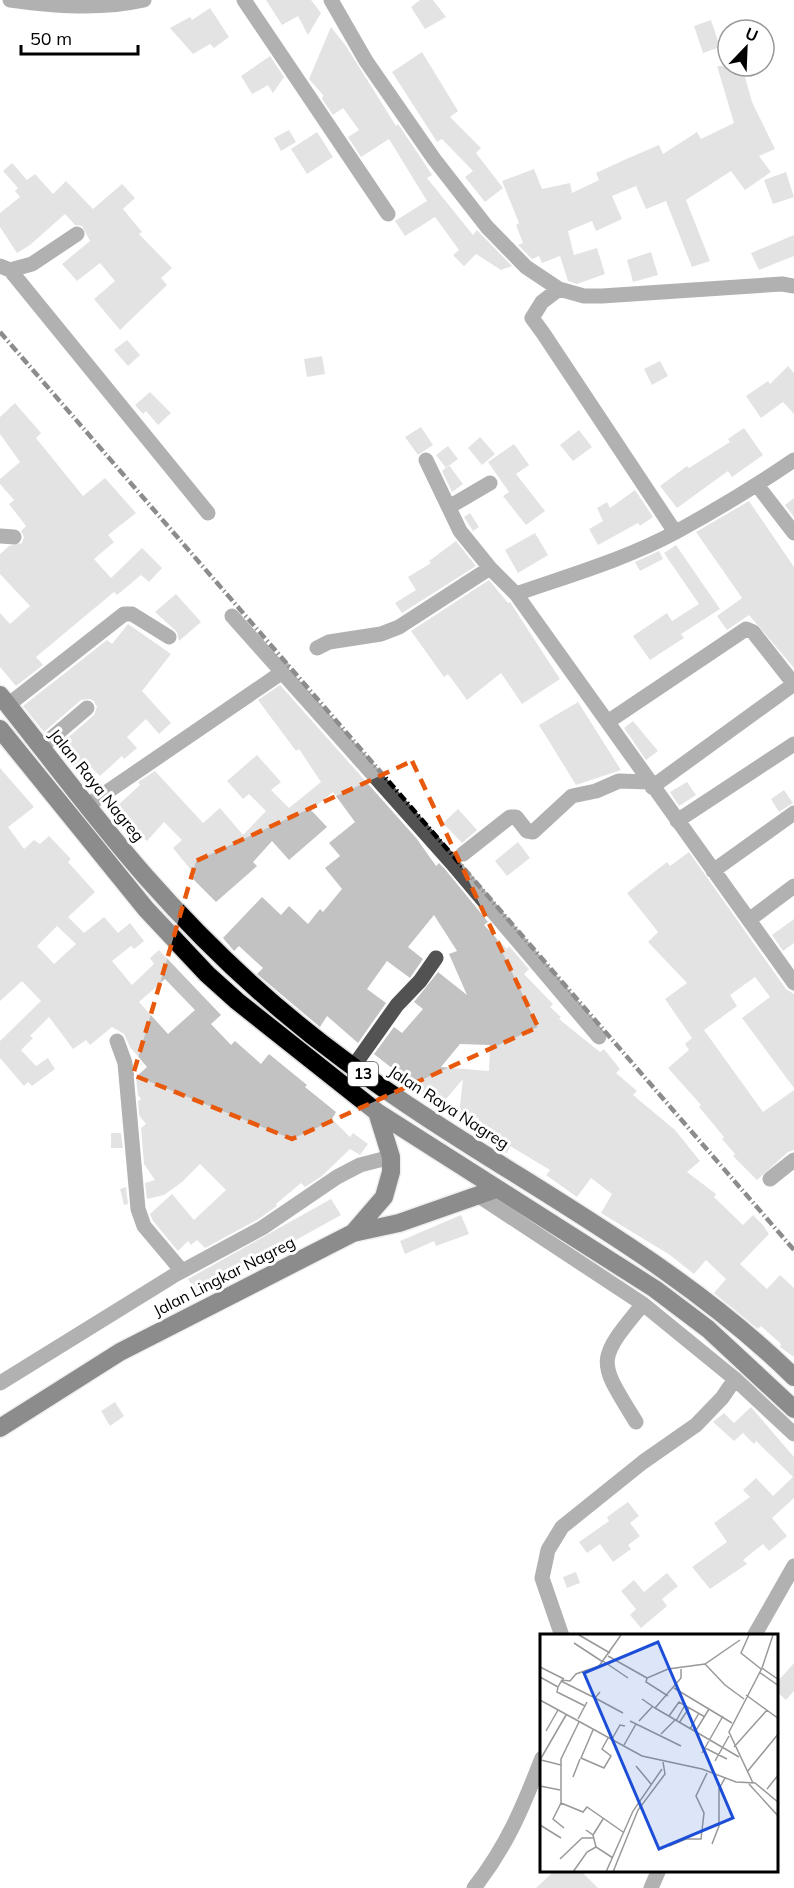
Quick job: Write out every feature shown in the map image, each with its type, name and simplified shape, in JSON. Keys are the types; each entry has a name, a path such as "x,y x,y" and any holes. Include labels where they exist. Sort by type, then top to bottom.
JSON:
{"highway":[{"name":"Jalan Raya Nagreg","path":"4,700 146,877 217,950 277,1007 353,1067 451,1134 618,1238 692,1289 730,1318 794,1377"},
{"name":"13","path":"0,729 91,845 207,974 377,1112 488,1193 614,1260 655,1289 708,1329 794,1409"},
{"name":"Jalan Lingkar Nagreg","path":"0,1428 120,1352 352,1233 384,1197 391,1172 391,1156 377,1112"},
{"path":"352,1233 399,1223 488,1193"}],"street":[{"path":"10,0 47,5 106,7 144,0"},
{"path":"244,0 388,214"},
{"path":"331,0 366,61 434,159 487,227 526,267 559,288 584,296 602,296 782,284 794,286"},
{"path":"5,268 32,264 77,234"},
{"path":"5,268 208,513"},
{"path":"559,288 542,302 532,318 675,532"},
{"path":"426,460 460,531 490,568 516,594 609,721 748,920 789,965 794,983"},
{"path":"516,594 618,558 675,532 757,485 794,460"},
{"path":"449,507 490,483"},
{"path":"757,485 794,533"},
{"path":"317,648 329,642 381,634 399,627 490,568"},
{"path":"4,700 124,614 132,614 169,637"},
{"path":"232,616 456,859 599,1036"},
{"path":"456,859 510,817 516,817 527,831 533,832 572,796 596,791 620,781 651,784 794,684 753,632 746,629 609,721"},
{"path":"88,805 281,670"},
{"path":"41,747 87,708"},
{"path":"677,821 794,744"},
{"path":"713,871 794,813"},
{"path":"748,920 794,886"},
{"path":"353,1067 397,1005 420,981 436,958"},
{"path":"117,1041 124,1063 130,1105 138,1209 144,1226 182,1271"},
{"path":"0,1383 78,1332 182,1271 262,1228 345,1173 360,1165 391,1156"},
{"path":"770,1179 794,1160"},
{"path":"488,1193 643,1304 735,1378 794,1434"},
{"path":"636,1422 610,1379 605,1365 608,1352 643,1304"},
{"path":"561,1634 542,1578 548,1550 562,1527 643,1462 696,1425 722,1398 735,1378"},
{"path":"755,1634 794,1566"},
{"path":"474,1888 511,1834 540,1763"},
{"path":"651,1888 658,1873"}],"highlighted area":[{"path":"412,761 538,1027 292,1139 133,1075 196,861"}],"building":[{"path":"266,0 311,0 321,13 308,35 298,16 282,25"},
{"path":"420,0 433,0 446,17 425,29 411,7"},
{"path":"210,8 229,37 214,48 210,44 193,54 170,28 190,17 192,20"},
{"path":"711,20 716,35 716,48 703,53 694,26"},
{"path":"331,27 346,46 396,126 398,124 432,175 427,178 473,235 477,230 512,266 501,270 476,254 464,266 453,255 459,250 435,217 405,236 395,221 427,201 389,139 361,157 348,137 359,130 343,108 333,115 322,99 323,95 309,79"},
{"path":"422,52 458,111 450,117 481,148 476,153 503,188 485,202 465,177 473,171 442,139 437,142 392,72"},
{"path":"270,56 284,77 273,93 268,85 252,94 241,76"},
{"path":"721,78 745,78 752,102 775,149 759,156 771,172 745,190 731,171 686,200 710,261 692,267 666,201 646,209 636,186 612,196 622,219 596,231 592,221 568,231 574,255 597,248 605,274 577,284 568,281 560,256 542,263 539,256 532,259 518,245 523,243 516,225 519,223 502,181 534,169 542,189 570,183 572,193 599,180 596,173 624,160 659,145 663,154 697,132 701,139 734,123"},
{"path":"289,130 296,142 281,151 274,138"},
{"path":"317,132 333,157 307,174 291,149"},
{"path":"12,163 27,180 35,174 53,194 66,181 93,209 122,184 135,198 123,209 142,232 139,234 172,268 161,278 167,285 120,330 94,299 115,281 100,263 77,281 62,264 90,241 82,226 75,225 65,214 30,245 17,253 0,227 0,213 20,197 15,191 18,188 3,171"},
{"path":"786,172 794,197 773,204 764,180"},
{"path":"794,235 794,256 759,270 751,253"},
{"path":"651,252 658,275 633,282 627,260"},
{"path":"127,340 140,355 128,366 114,350"},
{"path":"322,356 325,374 307,377 304,359"},
{"path":"660,361 668,376 652,385 644,369"},
{"path":"788,366 794,373 794,414 783,402 761,418 746,396 768,381 770,384"},
{"path":"150,392 171,413 158,425 146,411 143,414 135,405"},
{"path":"15,403 41,433 36,438 83,496 105,478 136,513 108,535 114,542 94,559 111,578 142,548 162,568 149,582 141,575 117,595 114,592 36,657 43,665 16,686 0,667 0,613 10,624 30,606 0,574 0,554 9,546 22,543 24,537 21,531 26,526 9,504 14,500 0,484 0,479 20,462 0,434 0,417"},
{"path":"421,427 433,445 418,455 405,437"},
{"path":"744,428 763,455 732,477 728,471 677,508 660,486 687,466 689,468 730,442 728,439"},
{"path":"579,430 592,447 573,461 560,445"},
{"path":"480,437 495,454 482,465 468,448"},
{"path":"514,444 529,465 516,474 545,511 526,525 503,496 509,492 488,462"},
{"path":"448,446 458,459 446,468 436,455"},
{"path":"449,465 463,484 452,492 442,471"},
{"path":"635,490 653,517 640,526 638,523 598,545 589,529 603,521 597,508 607,502 610,508"},
{"path":"794,498 794,517 785,505"},
{"path":"749,501 794,567 794,668 749,615 727,630 717,616 742,598 696,532"},
{"path":"470,513 479,527 473,531 464,517"},
{"path":"535,533 548,555 518,573 505,550"},
{"path":"456,541 476,566 402,613 395,603 416,590 408,577 431,563 429,561"},
{"path":"676,545 720,609 681,634 684,638 650,660 633,636 667,613 672,621 699,604 664,553"},
{"path":"659,551 663,559 640,571 635,562"},
{"path":"489,580 508,603 510,602 560,679 522,704 501,673 467,700 448,674 444,677 411,631"},
{"path":"176,594 201,622 179,641 177,632 155,612"},
{"path":"128,624 171,654 142,691 171,723 159,734 146,719 127,737 137,748 124,759 122,756 100,776 91,767 82,775 64,755 71,749 64,741 94,715 97,707 94,701 81,700 44,732 23,706 107,640 112,644"},
{"path":"280,685 417,839 436,866 439,863 444,868 488,922 484,925 507,949 509,946 529,969 524,974 553,1004 550,1007 561,1017 559,1019 600,1052 604,1049 620,1069 616,1073 637,1091 633,1095 675,1130 700,1161 687,1172 716,1194 714,1197 743,1225 753,1215 762,1224 769,1234 740,1264 767,1289 780,1275 794,1288 794,1357 780,1347 781,1344 761,1326 758,1329 714,1293 726,1279 706,1260 694,1274 670,1255 601,1213 612,1194 591,1178 577,1197 546,1175 550,1170 510,1146 507,1153 488,1143 491,1138 474,1129 479,1118 459,1115 463,1079 440,1106 374,1054 394,1027 402,1033 423,1009 414,1002 438,972 467,995 449,954 457,951 434,915 408,947 423,959 410,978 387,961 367,989 386,1003 358,1043 327,1016 320,1027 257,974 263,968 239,946 234,951 223,938 262,897 281,915 289,906 308,924 320,909 323,912 342,889 325,868 340,856 329,843 355,822 333,792 311,810 327,827 289,860 272,841 253,862 257,866 216,902 192,878 195,875 173,848 182,840 164,822 147,841 132,828 135,825 117,806 140,785 138,782 155,771 203,823 220,808 243,835 266,811 249,794 243,799 227,781 257,755 281,782 271,790 289,808 321,782 299,749 296,751 258,700","holes":["460,1044 490,1045 489,1071 441,1067"]},
{"path":"578,702 621,770 576,785 539,725"},
{"path":"633,721 658,751 646,760 624,728"},
{"path":"0,768 34,807 8,827 24,849 34,840 40,844 49,836 71,859 68,862 95,892 68,917 84,933 104,917 118,933 130,923 144,941 134,949 131,946 112,961 132,985 154,964 150,958 159,950 221,1015 211,1024 231,1045 235,1041 261,1064 269,1054 336,1112 332,1119 350,1137 353,1133 368,1144 360,1155 350,1149 322,1176 305,1187 301,1183 276,1204 277,1206 257,1220 205,1248 197,1240 191,1245 188,1241 178,1251 153,1221 150,1214 172,1194 194,1220 226,1190 200,1164 182,1182 164,1195 147,1199 145,1183 155,1180 144,1164 141,1128 146,1124 139,1115 138,1101 141,1099 138,1095 136,1077 147,1067 130,1047 124,1034 112,1027 90,1045 86,1040 73,1049 49,1017 30,1036 33,1038 21,1050 36,1066 48,1058 55,1069 32,1086 28,1082 24,1086 0,1058 0,1041 41,1001 22,981 0,1001","holes":["57,926 76,944 54,964 37,946","165,979 195,1010 168,1034 139,1002"]},
{"path":"687,782 696,795 679,806 670,792"},
{"path":"784,790 793,803 779,812 771,799"},
{"path":"458,809 477,830 462,843 443,823"},
{"path":"518,842 530,858 507,876 495,861"},
{"path":"689,852 786,989 794,994 794,1088 742,1018 770,997 755,977 730,995 737,1006 704,1030 763,1112 794,1090 794,1150 788,1152 757,1180 733,1156 735,1154 722,1139 724,1137 699,1107 701,1105 668,1068 689,1050 685,1044 692,1038 665,999 687,983 648,942 658,932 627,893 667,862 670,866"},
{"path":"794,919 794,943 783,951 772,935"},
{"path":"111,1133 121,1133 123,1148 111,1148"},
{"path":"126,1187 128,1204 124,1205 120,1189"},
{"path":"331,1199 341,1215 197,1295 188,1279"},
{"path":"461,1215 469,1234 436,1246 434,1241 405,1254 400,1241"},
{"path":"115,1402 124,1416 110,1426 101,1411"},
{"path":"751,1407 794,1457 794,1498 772,1518 787,1536 769,1551 763,1544 743,1560 747,1564 710,1589 692,1567 727,1542 714,1523 750,1497 743,1490 756,1478 773,1496 793,1477 756,1441 754,1444 743,1433 734,1441 713,1422 724,1413 734,1423"},
{"path":"628,1502 639,1516 630,1523 640,1536 628,1545 631,1549 613,1562 600,1544 587,1553 579,1542 609,1521 607,1517"},
{"path":"576,1572 580,1583 567,1588 563,1577"},
{"path":"667,1573 678,1586 662,1599 667,1606 641,1628 630,1615 636,1609 621,1591 634,1580 644,1592"},
{"path":"794,1663 794,1691 786,1700 779,1694 779,1680"},
{"path":"552,1873 583,1873 598,1888 536,1888"}],"railway":[{"path":"0,332 794,1250"}]}
